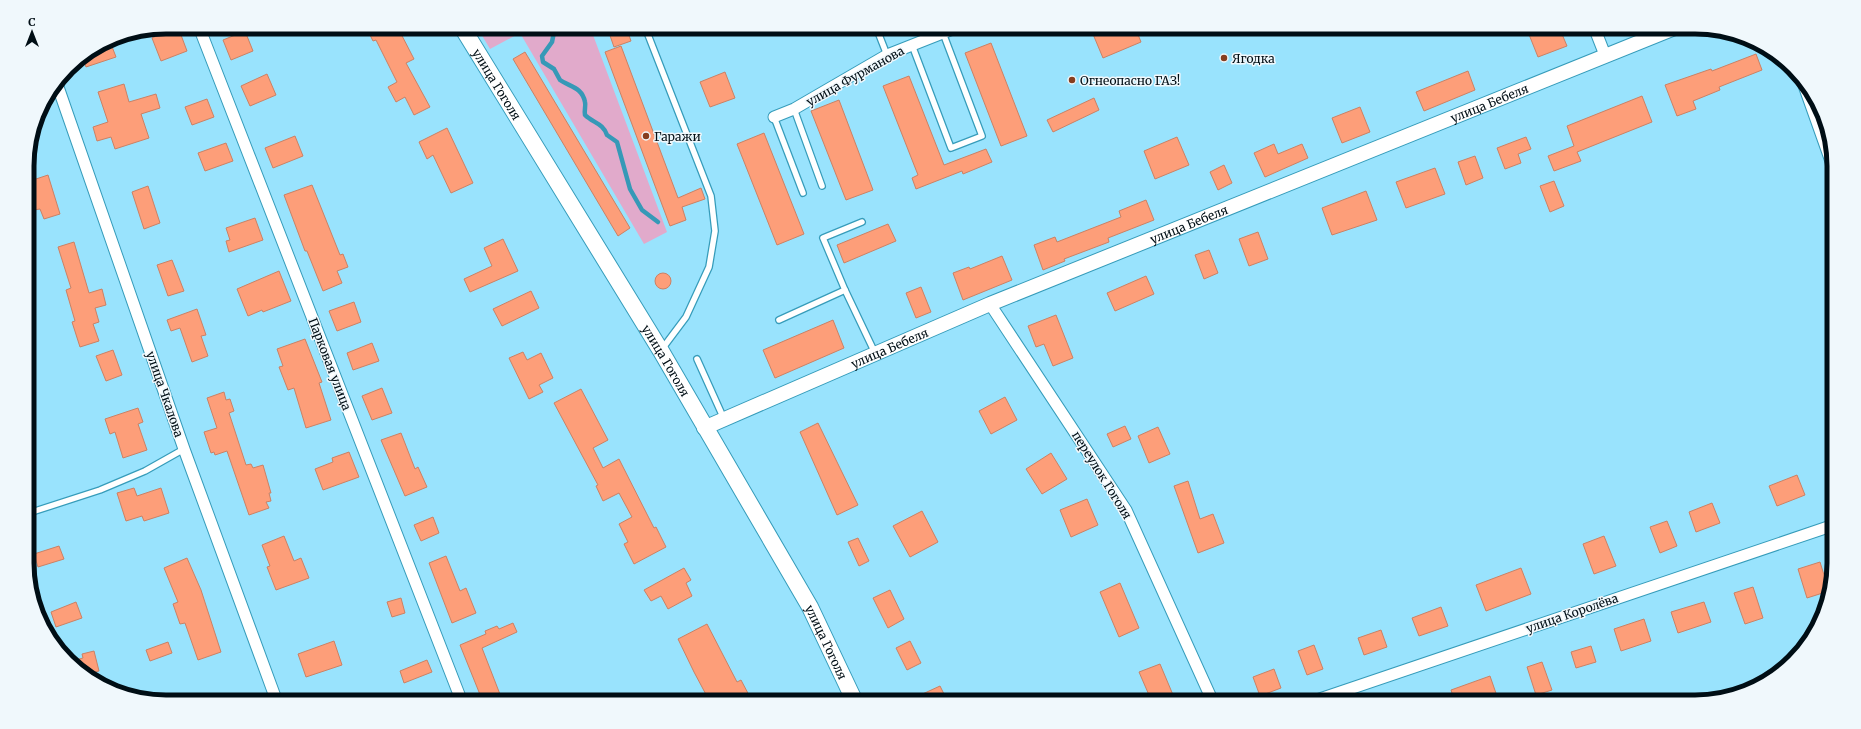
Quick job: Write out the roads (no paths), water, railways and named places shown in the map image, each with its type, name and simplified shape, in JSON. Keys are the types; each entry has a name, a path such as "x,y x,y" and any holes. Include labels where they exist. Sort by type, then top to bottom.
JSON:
{"main road":[{"name":"улица Гоголя","path":"466,34 661,351 704,428 810,607 852,695"}],"street":[{"name":"Парковая улица","path":"202,34 459,695"},
{"name":"улица Фурманова","path":"774,117 794,109 887,55 940,34"},
{"path":"1597,34 1605,55"},
{"name":"улица Бебеля","path":"704,428 990,304 1659,34"},
{"name":"улица Чкалова","path":"59,89 184,449 275,695"},
{"path":"1810,101 1825,144"},
{"name":"переулок Гоголя","path":"990,304 1126,510 1210,695"},
{"name":"улица Королёва","path":"1332,695 1827,527"}],"lane":[{"path":"648,34 711,196 715,231 709,267 686,317 661,351"},
{"path":"879,34 887,55"},
{"path":"912,45 951,148 982,136 943,34"},
{"path":"794,109 822,186"},
{"path":"774,117 803,193"},
{"path":"862,222 824,238 844,290 875,353"},
{"path":"779,320 844,290"},
{"path":"697,359 724,419"},
{"path":"34,511 100,490 145,472 184,449"}],"waterway":[{"path":"554,34 552,42 542,56 543,62 554,69 560,80 581,93 585,102 585,115 603,128 607,135 617,142 630,189 642,210 658,222"}],"place":[{"name":"Ягодка","path":"1224,58"},
{"name":"Огнеопасно ГАЗ!","path":"1072,80"},
{"name":"Гаражи","path":"646,136"}]}
